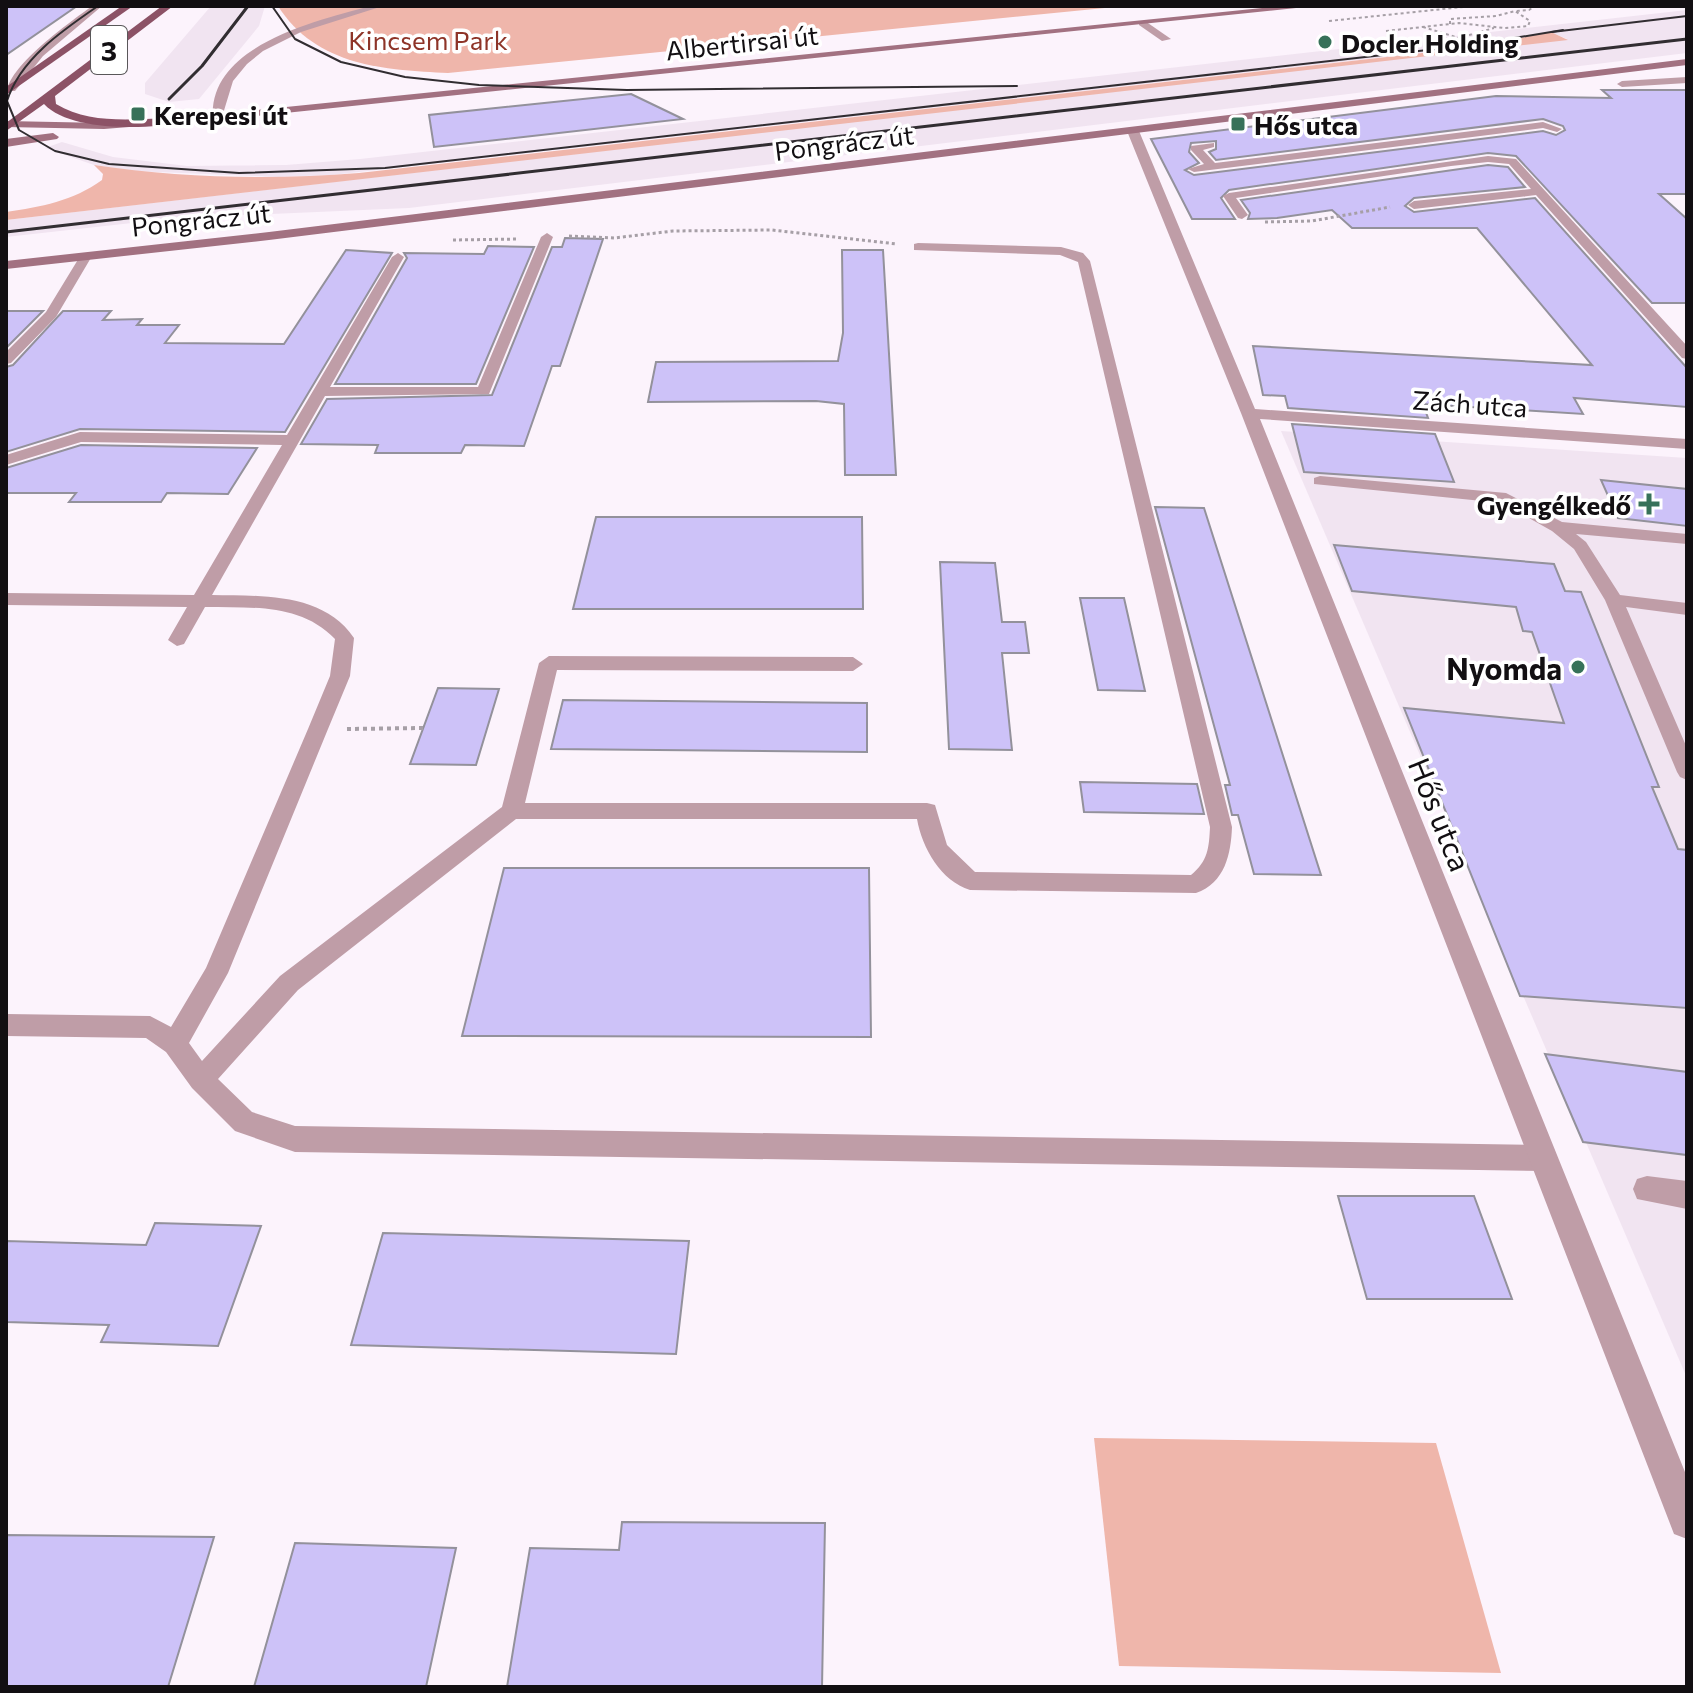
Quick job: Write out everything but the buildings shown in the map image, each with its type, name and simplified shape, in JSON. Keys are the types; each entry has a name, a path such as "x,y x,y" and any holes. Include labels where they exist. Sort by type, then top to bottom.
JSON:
{"main road":[{"name":"3","path":"8,90 128,6"},
{"name":"3","path":"8,125 168,6"},
{"path":"50,95 50,105 59,112 82,118 178,121"}],"street":[{"name":"Albertirsai út","path":"6,143 178,121 1310,6"},
{"path":"1142,23 1166,39"},
{"name":"Pongrácz út","path":"6,265 1687,62"},
{"name":"Albertirsai út","path":"8,125 104,126 178,121"},
{"name":"Hős utca","path":"1133,131 1249,413 1687,1521"},
{"name":"Zách utca","path":"1249,413 1687,444"}],"lane":[{"path":"8,90 69,27 98,6"},
{"path":"217,117 228,80 239,65 268,45 306,28 379,6"},
{"path":"1622,84 1687,80"},
{"path":"1194,169 1543,125 1557,129"},
{"path":"1210,145 1195,148 1212,166"},
{"path":"1242,215 1229,196 1488,159 1512,161 1687,355"},
{"path":"1414,205 1540,191"},
{"path":"319,392 484,391 547,237"},
{"path":"201,1080 289,983 512,811 927,811 930,839 948,862 970,881 1196,884 1213,871 1220,854 1221,827 1084,261 1079,256 1061,251 918,247"},
{"path":"6,360 51,314 86,256"},
{"path":"177,640 398,257"},
{"path":"6,460 80,437 292,440"},
{"path":"1320,481 1506,498 1558,527 1580,546 1614,600 1687,772"},
{"path":"1558,527 1687,539"},
{"path":"6,599 270,602 300,607 330,621 345,638 340,676 216,973 175,1044"},
{"path":"1614,600 1687,609"},
{"path":"512,811 549,663 853,664"},
{"path":"6,1025 150,1027 175,1044 201,1080 244,1122 295,1139 856,1150 1544,1158"},
{"path":"1647,1189 1687,1195"}],"path":[{"path":"1450,24 1450,19 1496,16 1535,6"},
{"path":"1386,31 1450,24 1528,26 1530,21 1515,11"},
{"path":"1422,26 1445,39 1487,34 1489,30 1499,27"},
{"path":"1242,215 1247,219 1278,223 1321,220 1341,214 1414,205"},
{"path":"398,257 408,240 614,238 673,231 772,230 918,247"},
{"path":"318,729 423,728"}],"shaded area":[{"path":"211,6 265,6 259,26 199,99 169,102 145,94 145,83"},
{"path":"1687,10 1687,53 409,208 177,218 6,237 6,220 1567,39 1550,32 1475,47 332,175 278,177 132,171 94,165 45,148 62,142 113,157 187,166 286,165 360,159"},
{"path":"1281,431 1687,458 1687,1378"}],"green space":[{"name":"Kincsem Park","path":"278,6 1125,6 448,73 376,66 332,53 294,26"},
{"path":"1551,32 1568,40 6,220 6,212 56,202 91,187 102,180 103,174 94,165 160,173 226,176 293,177 359,173 1475,47"},
{"path":"1094,1438 1436,1443 1501,1673 1119,1666"}],"tram line":[{"path":"98,6 44,47 13,86 7,101 19,130 55,151 109,164 239,173 385,168 1472,45 1563,30"},
{"path":"272,6 295,39 341,62 405,77 479,85 627,90 1017,86"},
{"path":"1552,32 1687,16"}],"railway":[{"path":"169,99 202,66 248,6"},
{"path":"6,232 1687,39"}],"place":[{"name":"Docler Holding","path":"1325,42"},
{"name":"Kerepesi út","path":"138,114"},
{"name":"Hős utca","path":"1238,124"},
{"name":"Gyengélkedő","path":"1649,504"},
{"name":"Nyomda","path":"1578,667"}]}
